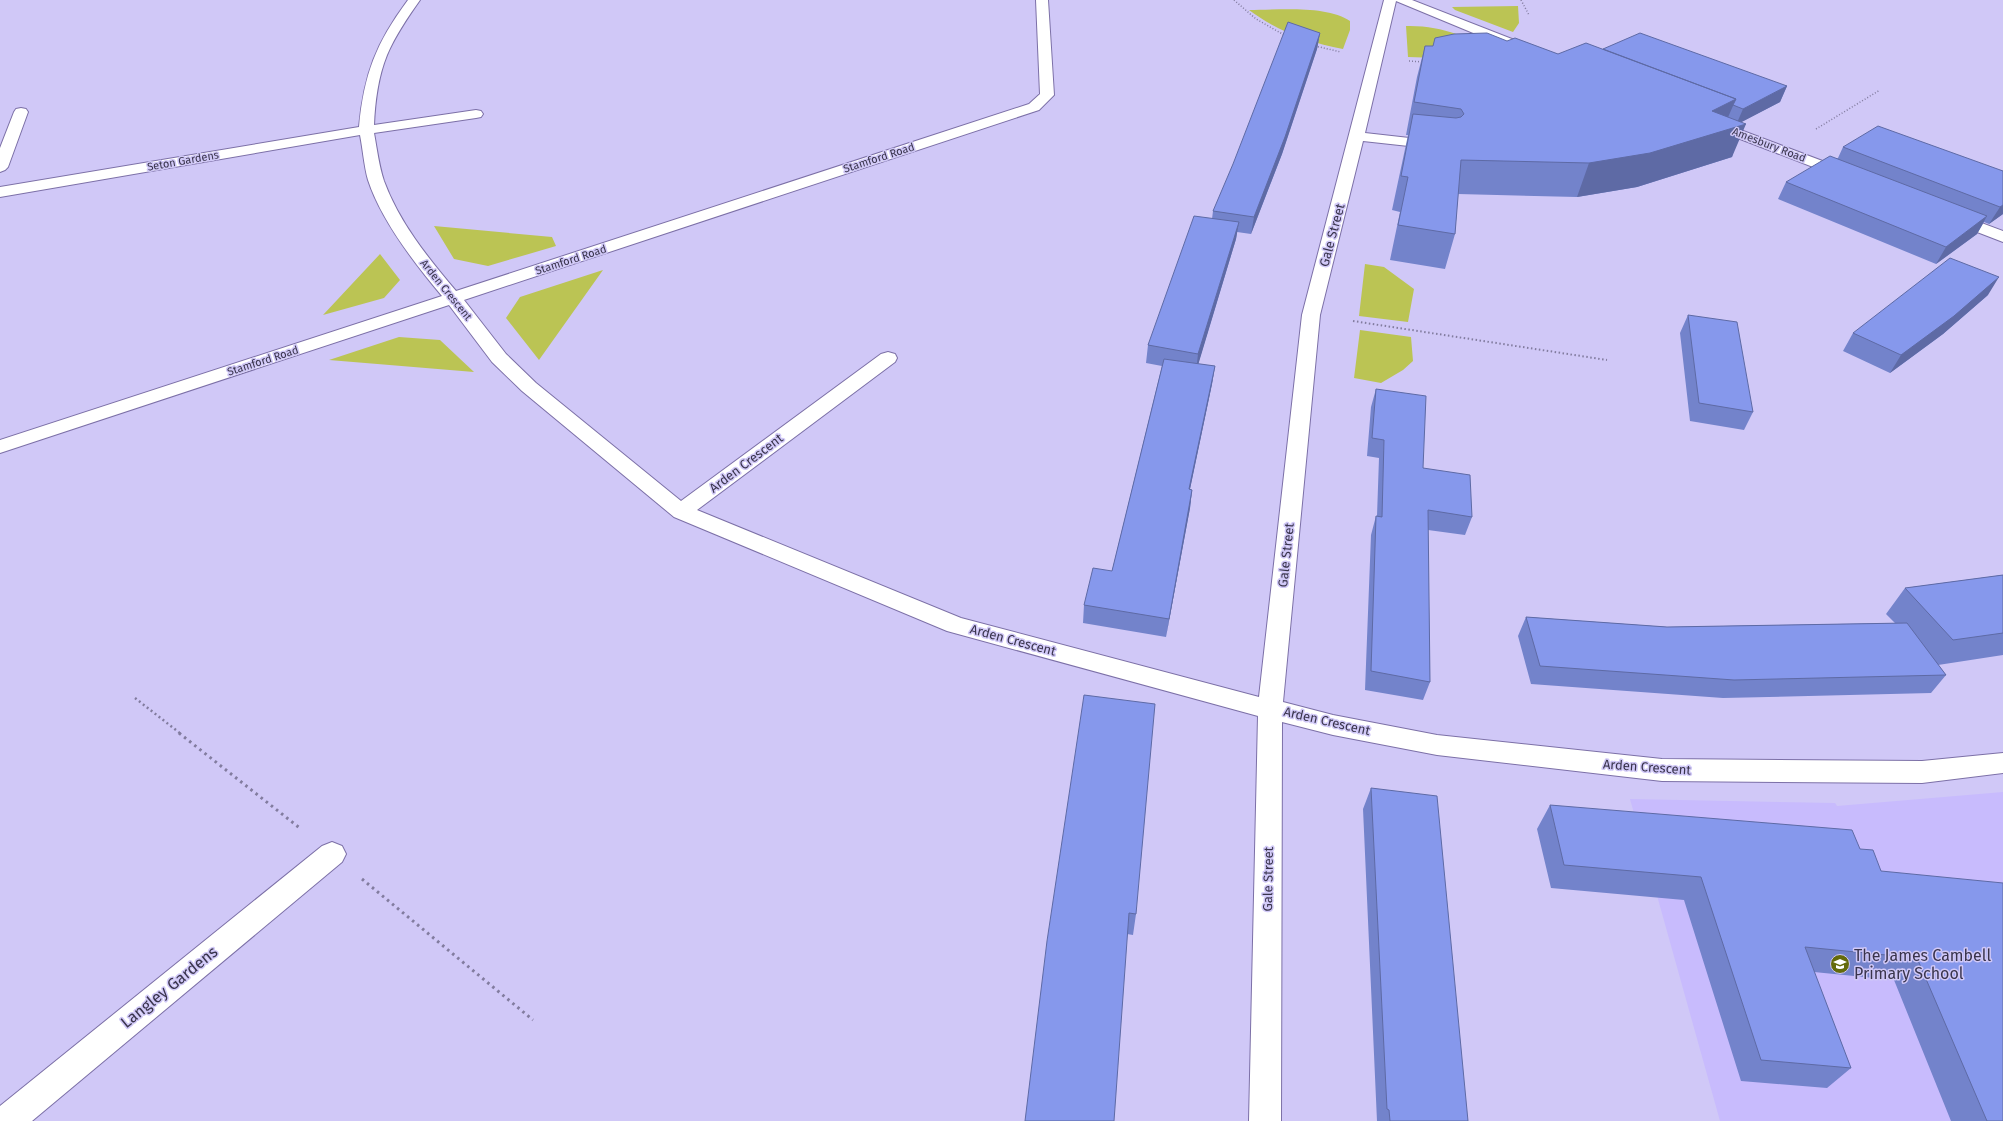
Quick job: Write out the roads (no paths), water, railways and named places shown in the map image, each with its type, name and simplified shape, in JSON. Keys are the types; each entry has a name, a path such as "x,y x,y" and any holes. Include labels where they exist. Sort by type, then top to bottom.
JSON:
{"street":[{"name":"Arden Crescent","path":"414,0 401,18 380,56 369,96 366,130 376,180 387,206 424,264 454,298 499,358 529,387 681,512 955,625 1333,725 1437,745 1662,770 1922,772 2003,763"},
{"name":"Stamford Road","path":"0,447 1034,107 1047,96 1042,0"},
{"name":"Gale Street","path":"1265,1121 1270,708 1311,315 1390,0"},
{"path":"1401,0 1522,48"},
{"path":"0,167 21,112"},
{"name":"Seton Gardens","path":"0,192 366,130 476,114"},
{"name":"Amesbury Road","path":"1700,118 1855,179"},
{"path":"1357,136 1447,146"},
{"path":"1936,211 2003,237"},
{"name":"Arden Crescent","path":"681,512 888,358"},
{"name":"Langley Gardens","path":"7,1121 332,854"}],"place":[{"name":"The James Cambell Primary School","path":"1840,964"}]}
